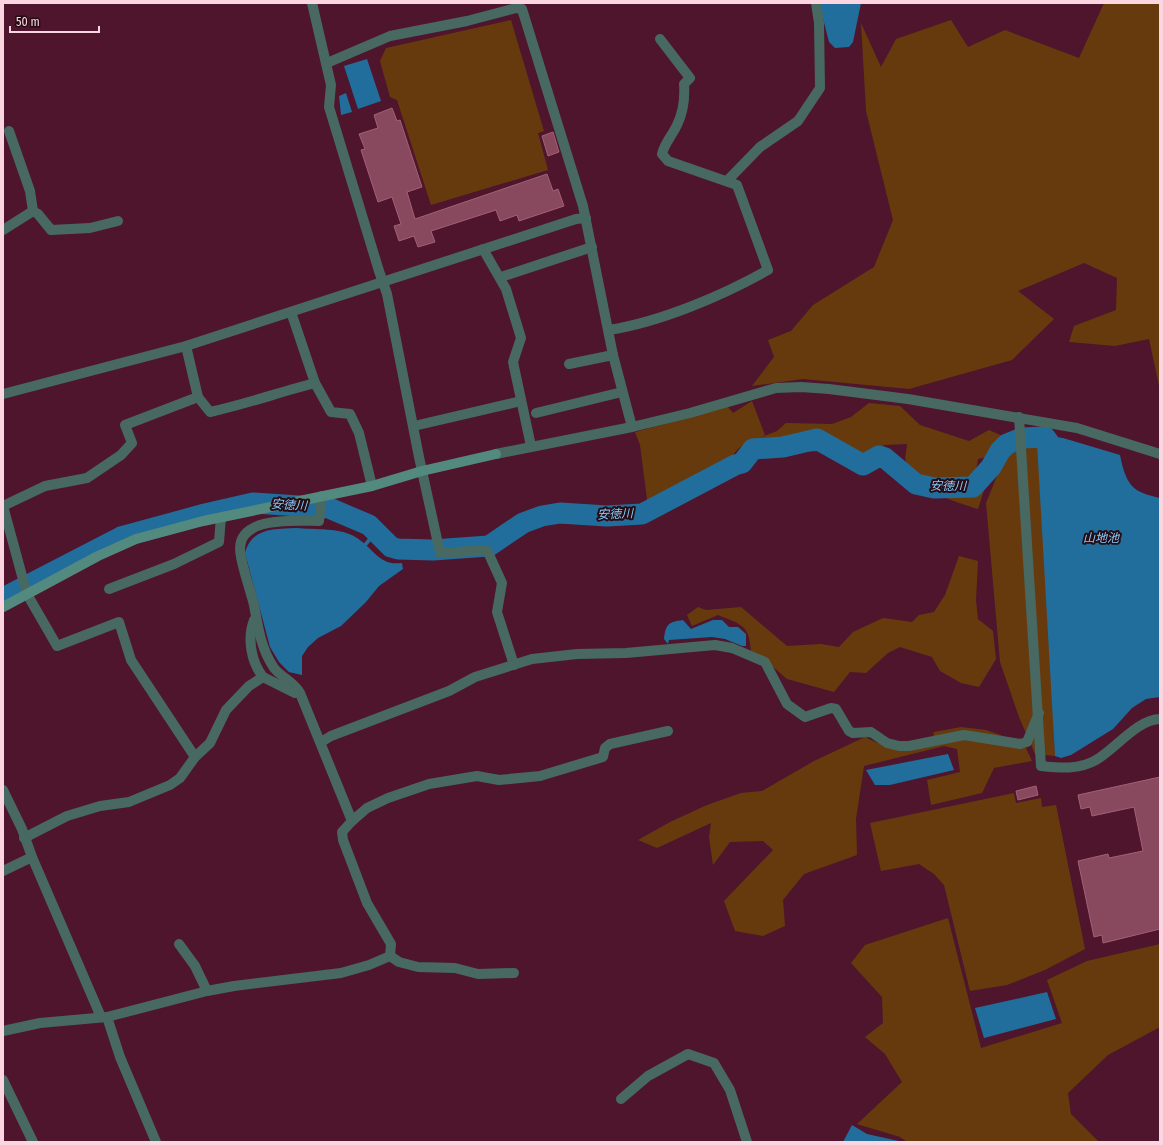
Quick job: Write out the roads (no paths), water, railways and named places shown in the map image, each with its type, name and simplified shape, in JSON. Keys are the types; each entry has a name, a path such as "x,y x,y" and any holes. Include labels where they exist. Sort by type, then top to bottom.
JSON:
{"street":[{"path":"312,3 327,63 331,86 329,107 387,294 440,553 487,550 502,583 497,612 514,664"},
{"path":"726,181 760,148 798,121 820,88 819,24 816,3"},
{"path":"327,63 390,36 467,21 516,8 522,9 586,218 613,355 632,427"},
{"path":"609,330 628,327 705,301 743,284 768,270 737,185 668,161 662,154 664,143 677,126 682,108 684,84 690,78 660,39"},
{"path":"9,131 30,191 33,211 38,214 51,230 90,228 118,221"},
{"path":"3,230 33,211"},
{"path":"3,394 186,346 576,219 586,218"},
{"path":"504,276 592,247"},
{"path":"483,249 506,289 521,338 513,362 531,446"},
{"path":"291,312 315,383 331,412 350,414 359,433 372,486"},
{"path":"186,346 198,397 210,412 240,406 315,383"},
{"path":"569,364 613,355"},
{"path":"3,607 98,556 136,539 221,517 372,486 422,470 531,446 632,427 690,413 776,388 829,389 1019,417 1077,428 1160,454"},
{"path":"536,413 622,392"},
{"path":"195,758 131,660 118,622 57,646 27,594 3,506 45,486 87,478 121,455 132,443 125,425 198,397"},
{"path":"414,426 521,401"},
{"path":"1019,417 1039,713 1041,766 1069,768 1095,760 1136,729 1154,719 1160,719"},
{"path":"322,496 319,521 280,520 260,524 248,532 242,539 240,556 264,649 274,668 283,678 296,686 300,693 352,821"},
{"path":"109,589 174,564 219,542 221,517"},
{"path":"255,618 252,626 251,648 254,660 263,676 300,693"},
{"path":"321,742 331,736 449,691 475,677 532,659 577,654 626,653 715,645 732,648 765,662 787,704 805,717 831,708 836,709 849,732 871,732 887,743 899,746 909,746 964,735 1020,744 1026,742 1030,736 1039,713"},
{"path":"24,838 67,816 100,806 129,802 170,785 180,778 195,758 210,743 226,710 249,686 263,676"},
{"path":"390,956 391,944 367,903 343,840 342,832 367,808 388,798 429,784 477,776 499,780 540,776 603,757 605,748 610,744 668,731"},
{"path":"3,790 104,1017 156,1142"},
{"path":"3,871 32,857"},
{"path":"179,944 195,966 207,991"},
{"path":"390,956 399,962 418,967 455,968 478,974 514,974"},
{"path":"3,1030 40,1023 87,1020 104,1017 207,991 276,980 341,974 369,965 390,956"},
{"path":"621,1099 648,1076 688,1054 714,1063 730,1090 747,1142"},
{"path":"3,1080 33,1142"}],"water":[{"path":"819,3 861,3 853,42 849,47 835,48 829,42"},
{"path":"367,59 381,101 358,109 344,66"},
{"path":"346,93 352,112 341,115 339,96"},
{"name":"山地池","path":"1042,435 1063,438 1120,455 1122,465 1131,485 1142,493 1160,498 1160,697 1146,699 1132,708 1113,729 1071,755 1061,758 1055,756 1037,443"},
{"path":"296,528 328,530 351,534 363,542 382,559 388,562 402,563 403,569 379,586 366,602 341,626 318,638 308,647 302,656 302,675 289,672 279,662 270,647 245,553 252,539 258,534 272,530"},
{"path":"683,620 691,629 713,620 722,620 729,627 738,627 746,634 746,646 742,646 725,639 712,637 669,640 668,644 664,639 667,627 671,623"},
{"path":"948,754 954,770 890,785 875,785 866,770"},
{"path":"1047,992 1056,1019 984,1038 975,1008"},
{"path":"852,1125 867,1134 903,1142 843,1142"}],"waterway":[{"name":"安徳川","path":"3,598 121,537 205,514 253,503 329,508 369,525 391,547 398,549 433,550 489,546 523,523 542,516 560,513 607,516 642,514 735,465 742,463 753,449 783,447 817,439 863,465 879,456 885,458 916,484 934,488 973,487 991,467 1000,451 1007,444 1022,438 1045,437 1059,456"},
{"path":"365,545 376,532"}]}
